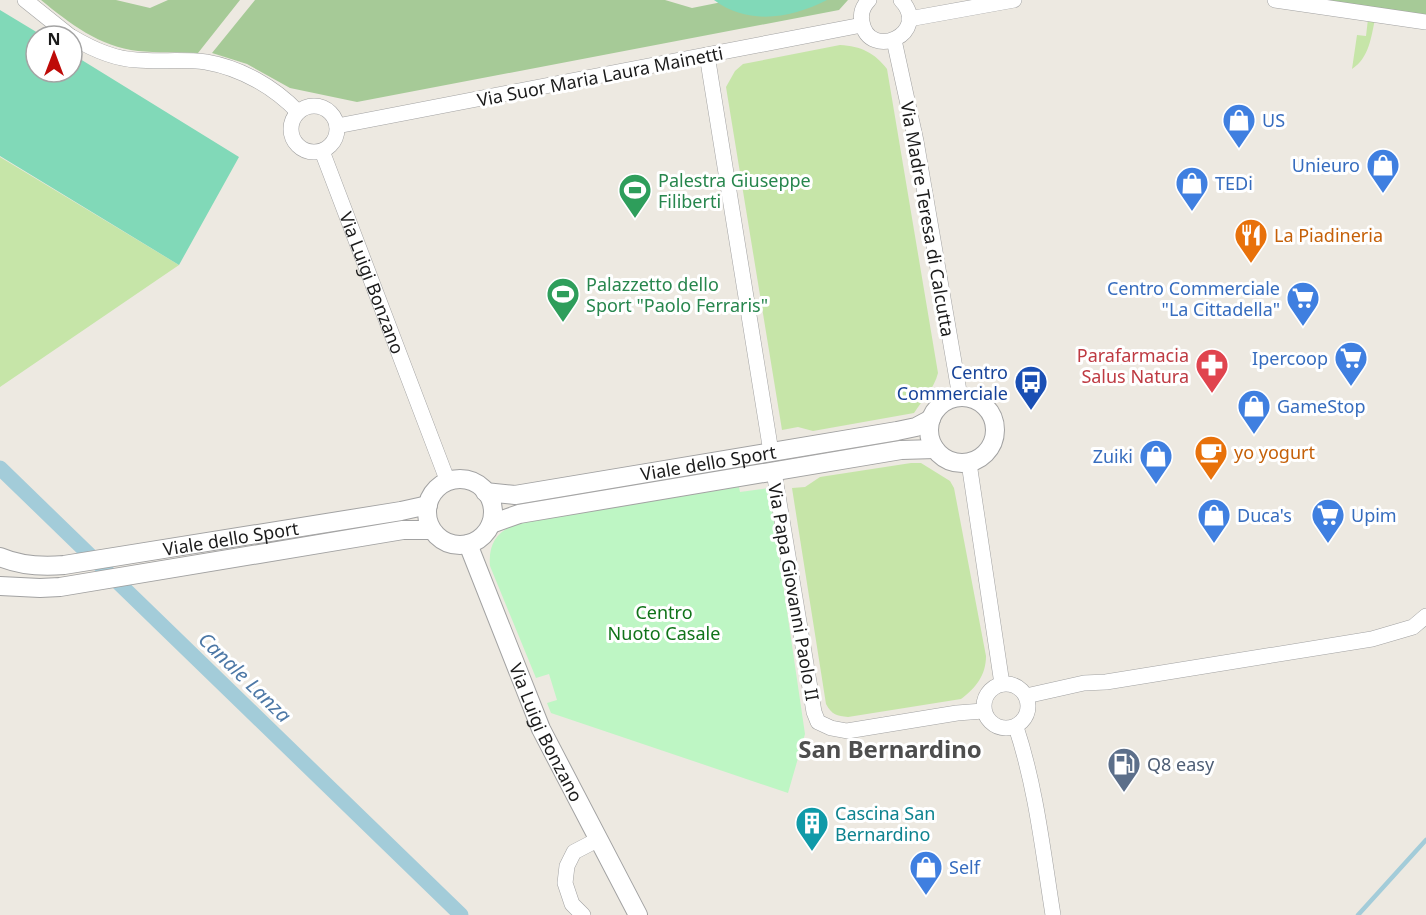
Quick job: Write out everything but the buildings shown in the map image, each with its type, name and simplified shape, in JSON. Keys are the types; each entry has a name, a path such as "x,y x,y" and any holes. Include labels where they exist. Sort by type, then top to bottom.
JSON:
{"street":[{"path":"25,0 55,24"},
{"path":"869,0 862,10 862,25 871,38 886,42 894,40 905,32 909,11 902,0"},
{"path":"909,19 1014,0"},
{"path":"1275,0 1426,22"},
{"name":"Via Suor Maria Laura Mainetti","path":"337,126 862,25"},
{"name":"Via Madre Teresa di Calcutta","path":"894,40 916,141 960,397"},
{"path":"84,44 99,52 134,60 203,62 224,66 247,74 286,100 298,112"},
{"path":"707,55 771,452"},
{"path":"311,106 325,109 335,119 337,126 334,141 322,152 306,152 294,141 291,134 291,126 298,112 311,106"},
{"name":"Via Luigi Bonzano","path":"322,152 448,482"},
{"path":"960,397 976,400 983,405 993,418 995,426 993,442 989,449 969,462 950,461 935,449 929,434 931,419 942,404 960,397"},
{"name":"Viale dello Sport","path":"485,492 515,495 897,432 916,427 931,419"},
{"name":"Viale dello Sport","path":"491,524 519,514 901,450 935,449"},
{"path":"969,462 1002,684"},
{"name":"Via Papa Giovanni Paolo II","path":"774,472 814,712 818,722 831,729 847,731 957,713 984,711"},
{"path":"468,480 485,492 491,501 493,513 486,533 478,540 468,544 447,543 431,530 427,513 428,505 432,495 439,487 448,482 468,480"},
{"name":"Viale dello Sport","path":"0,557 27,566 70,564 428,505"},
{"name":"Viale dello Sport","path":"0,586 40,588 87,582 403,530 431,530"},
{"name":"Via Luigi Bonzano","path":"468,544 541,729 638,915"},
{"path":"1026,696 1084,683 1106,682 1372,639 1413,627 1426,616"},
{"path":"1002,684 1016,686 1026,696 1028,703 1026,717 1016,726 1002,729 986,717 985,696 1002,684"},
{"path":"1016,726 1032,785 1053,915"},
{"path":"583,915 572,904 565,883 567,866 574,852 598,839"}],"green space":[{"path":"41,0 116,0 150,8 168,0 240,0 198,53 124,49 86,33 84,24 73,24"},
{"path":"255,0 665,0 692,8 732,0 848,0 839,10 357,102 290,88 247,64 212,53"},
{"path":"714,0 827,0 785,15 755,16 741,14"},
{"path":"1323,0 1426,0 1426,15"},
{"path":"0,10 24,25 24,84 84,84 84,61 239,157 179,265 0,156"},
{"path":"1368,19 1375,19 1368,47 1362,59 1352,69 1357,35 1366,36"},
{"path":"840,45 867,51 887,69 938,373 931,389 914,413 813,431 798,427 782,430 726,87 735,71 743,64"},
{"path":"0,157 179,265 0,387"},
{"path":"921,463 950,481 954,488 986,663 976,686 961,699 848,717 838,715 830,711 826,704 792,488 805,487 820,477"},
{"name":"Centro Nuoto Casale","path":"739,487 740,492 769,488 805,734 788,793 551,713 547,703 557,700 549,674 536,678 490,566 493,543 501,533 521,522"}],"waterway":[{"name":"Canale Lanza","path":"0,468 461,915"},
{"path":"1358,915 1426,840"}],"place":[{"name":"US","path":"1239,149"},
{"name":"Unieuro","path":"1383,194"},
{"name":"TEDi","path":"1192,212"},
{"name":"Palestra Giuseppe Filiberti","path":"635,219"},
{"name":"La Piadineria","path":"1251,264"},
{"name":"Palazzetto dello Sport \"Paolo Ferraris\"","path":"563,323"},
{"name":"Centro Commerciale \"La Cittadella\"","path":"1303,327"},
{"name":"Ipercoop","path":"1351,387"},
{"name":"Parafarmacia Salus Natura","path":"1212,394"},
{"name":"Centro Commerciale","path":"1031,411"},
{"name":"GameStop","path":"1254,435"},
{"name":"yo yogurt","path":"1211,481"},
{"name":"Zuiki","path":"1156,485"},
{"name":"Duca's","path":"1214,544"},
{"name":"Upim","path":"1328,544"},
{"name":"Q8 easy","path":"1124,793"},
{"name":"Cascina San Bernardino","path":"812,852"},
{"name":"Self","path":"926,896"}],"district":[{"name":"San Bernardino","path":"890,748"}]}
